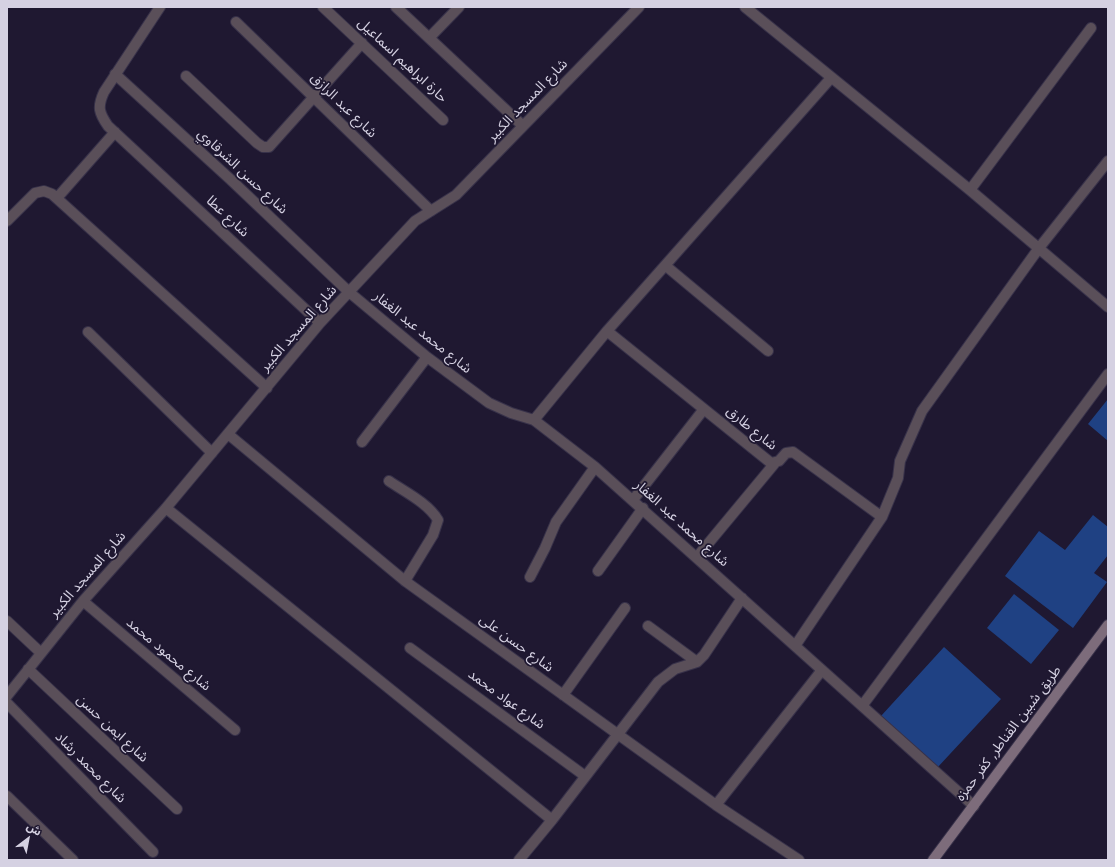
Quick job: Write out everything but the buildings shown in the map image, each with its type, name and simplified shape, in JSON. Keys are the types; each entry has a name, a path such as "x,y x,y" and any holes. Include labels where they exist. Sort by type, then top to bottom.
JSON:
{"main road":[{"name":"طريق شبين القناطر, كفر حمزه","path":"933,860 1108,625"}],"street":[{"name":"شارع عطا","path":"160,7 115,74 100,102 100,114 115,132 320,323"},
{"name":"حارة ابراهيم اسماعيل","path":"323,7 443,120"},
{"path":"396,7 523,126"},
{"path":"429,38 460,7"},
{"name":"شارع المسجد الكبير","path":"7,696 83,601 166,508 320,323 415,221 456,195 639,7"},
{"path":"745,7 970,190 1108,308"},
{"name":"شارع عبد الرازق","path":"236,22 430,211"},
{"path":"970,190 1091,28"},
{"path":"186,76 263,147 269,147 362,43"},
{"name":"شارع حسن الشرقاوي","path":"115,74 230,179 349,292"},
{"path":"534,420 607,332 831,78"},
{"path":"57,198 115,132"},
{"path":"795,646 882,516 898,478 900,461 922,411 1039,248 1108,161"},
{"path":"7,221 34,193 44,191 57,198 267,388"},
{"path":"666,266 768,351"},
{"name":"شارع محمد عبد الغفار","path":"349,292 427,357 489,403 511,413 534,420 595,467 643,508 974,806"},
{"path":"88,332 212,453"},
{"name":"شارع طارق","path":"607,332 767,460 775,463 786,453 793,452 882,516"},
{"path":"362,442 427,357"},
{"path":"862,706 1108,374"},
{"path":"633,500 704,409"},
{"name":"شارع حسن على","path":"228,434 405,581 618,735 799,860"},
{"path":"697,557 775,463"},
{"path":"530,577 556,522 595,467"},
{"path":"389,481 434,512 438,520 433,535 405,581"},
{"path":"166,508 552,820"},
{"path":"598,571 643,508"},
{"path":"519,860 552,820 658,682 675,669 696,662 704,655 742,598"},
{"name":"شارع محمود محمد","path":"83,601 235,730"},
{"path":"563,695 625,608"},
{"path":"7,621 41,653"},
{"path":"648,626 696,662"},
{"name":"شارع عواد محمد","path":"410,648 585,776"},
{"name":"شارع ايمن حسن","path":"28,669 177,809"},
{"path":"716,804 822,670"},
{"name":"شارع محمد رشاد","path":"7,703 153,852"},
{"path":"7,796 73,860"}]}
